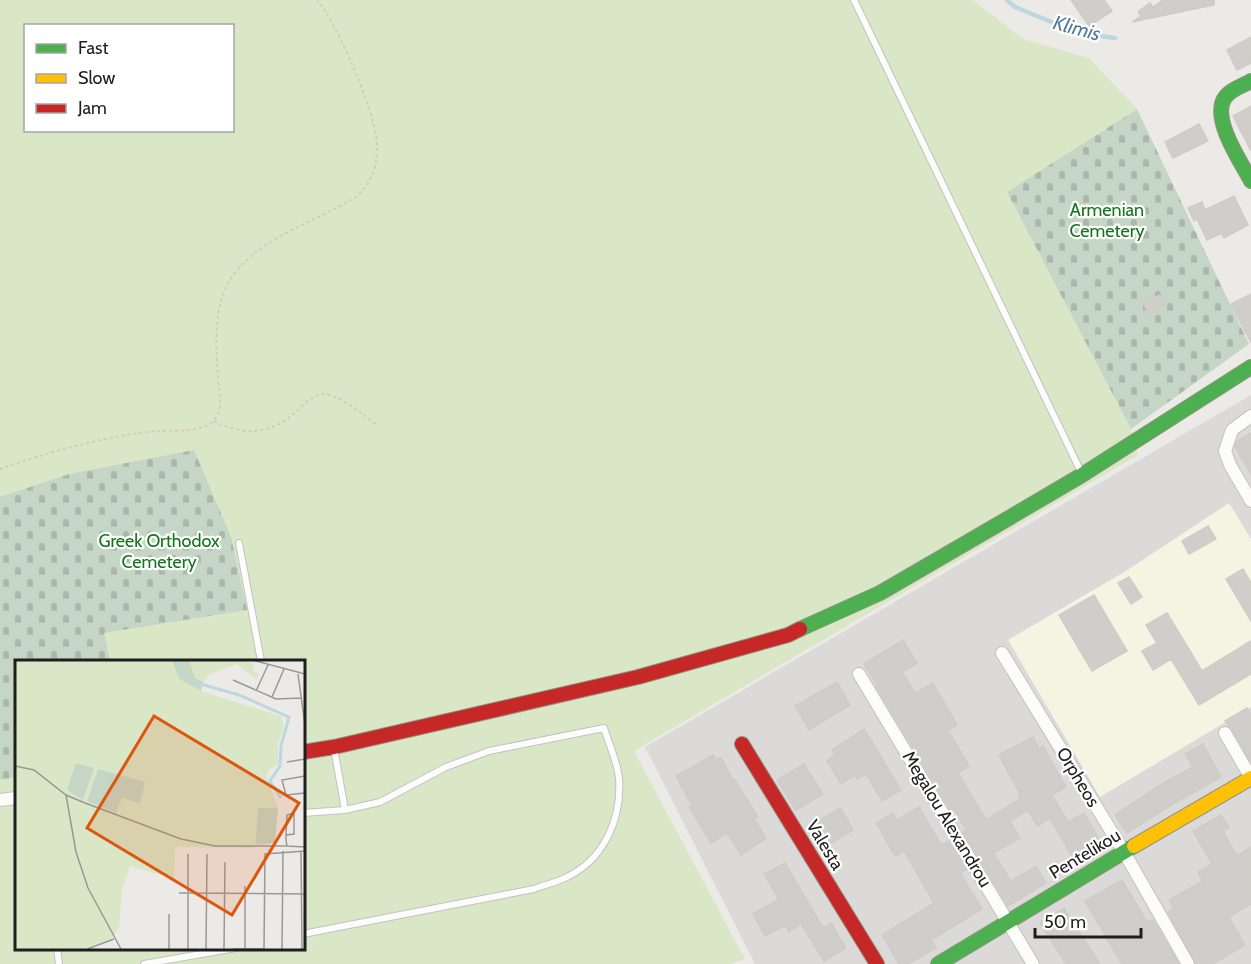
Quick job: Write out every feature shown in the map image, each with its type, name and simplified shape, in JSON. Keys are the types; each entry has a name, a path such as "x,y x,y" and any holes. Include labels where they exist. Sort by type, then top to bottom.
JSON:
{"street":[{"path":"1251,81 1236,89 1223,100 1220,114 1223,126 1251,181"},
{"path":"304,752 334,747 638,677 788,635 880,593 1082,475 1251,367"},
{"path":"1251,416 1232,430 1225,446 1226,456 1251,501"},
{"name":"Orpheos","path":"1002,653 1124,852 1188,964"},
{"name":"Megalou Alexandrou","path":"859,674 1033,964"},
{"path":"1225,733 1251,778"},
{"name":"Valesta","path":"742,744 877,964"},
{"name":"Pentelikou","path":"938,964 1251,778"},
{"path":"0,800 15,798"}],"lane":[{"path":"854,0 1082,475"},
{"path":"239,543 261,660"},
{"path":"304,813 345,810 380,802 446,767 489,751 604,728 619,777 617,814 604,847 581,868 565,878 534,889 304,934"},
{"path":"334,747 345,810"},
{"path":"57,949 60,964"},
{"path":"144,964 230,949"}],"path":[{"path":"0,469 108,440 153,432 199,429 214,420 219,412 220,403 217,366 218,310 224,290 233,275 246,260 281,236 357,197 372,178 376,165 377,143 367,105 342,42 317,0"},
{"path":"214,420 223,426 254,432 282,422 314,397 323,394 339,399 376,424"}],"shaded area":[{"path":"1251,395 1251,964 755,964 645,747"},
{"path":"1229,503 1251,539 1251,707 1100,797 1008,640 1126,571"}],"green space":[{"name":"Greek Orthodox Cemetery","path":"0,0 973,0 1023,39 1089,58 1137,109 1007,192 1131,429 1138,455 634,751 745,959 731,964 0,964"},
{"name":"Armenian Cemetery","path":"1137,109 1249,344 1131,429 1007,192"},
{"name":"Greek Orthodox Cemetery","path":"194,450 231,537 247,610 104,633 110,660 15,660 15,777 0,780 0,497 69,474"}],"building":[{"path":"1071,0 1104,0 1112,11 1089,26"},
{"path":"1163,0 1214,0 1214,5 1132,22 1141,16 1138,12 1150,3 1153,7"},
{"path":"1251,37 1251,63 1237,70 1227,50"},
{"path":"1251,106 1251,151 1233,116"},
{"path":"1199,124 1208,141 1173,158 1165,142"},
{"path":"1234,196 1248,225 1224,238 1222,233 1207,240 1197,219 1194,221 1188,208 1202,202 1205,210"},
{"path":"1251,294 1251,343 1231,304"},
{"path":"1160,295 1165,305 1149,314 1143,303"},
{"path":"1251,433 1251,474 1235,447 1237,441"},
{"path":"1208,526 1216,539 1189,554 1182,541"},
{"path":"1243,569 1251,583 1251,621 1226,579"},
{"path":"1129,577 1142,597 1131,604 1118,583"},
{"path":"1094,595 1127,651 1092,671 1059,615"},
{"path":"1167,613 1202,671 1251,641 1251,674 1199,705 1171,659 1153,670 1142,651 1157,643 1146,625"},
{"path":"903,640 917,663 902,672 915,693 933,683 957,725 948,730 969,766 958,773 986,820 1020,799 1018,795 1020,794 999,755 1033,737 1039,748 1043,746 1066,787 1052,795 1068,822 1084,813 1103,846 1075,862 1050,818 1037,826 1028,810 1010,821 1020,838 993,853 1011,881 1036,866 1046,883 1008,906 963,832 966,830 954,809 951,811 864,664"},
{"path":"837,682 850,705 809,730 795,706"},
{"path":"1247,708 1251,715 1251,762 1225,721"},
{"path":"864,729 901,790 882,801 866,774 857,779 855,775 841,784 827,761 835,755 832,750"},
{"path":"1203,744 1221,777 1127,833 1115,815 1193,767 1185,754"},
{"path":"713,755 716,760 721,758 758,817 754,819 766,838 741,855 727,833 711,843 689,807 692,806 676,776"},
{"path":"804,764 823,794 796,810 777,780"},
{"path":"919,807 941,845 949,841 967,869 960,873 982,909 931,940 936,948 908,964 899,964 882,935 934,903 904,851 895,856 876,823 893,813 897,820"},
{"path":"841,808 853,830 820,850 806,827"},
{"path":"1221,815 1229,828 1223,831 1237,856 1251,847 1251,904 1229,917 1245,945 1213,964 1196,964 1168,912 1174,908 1169,900 1203,881 1198,872 1212,864 1193,831"},
{"path":"785,863 823,928 831,923 846,948 824,961 801,924 789,932 785,925 765,936 753,914 779,899 764,874"},
{"path":"1122,880 1147,922 1153,920 1179,964 1122,964 1085,901"},
{"path":"1064,908 1100,964 1066,964 1040,923"}],"waterway":[{"name":"Klimis","path":"1007,0 1015,7 1078,33 1115,38"}],"traffic: fast":[{"path":"1251,81 1229,93 1221,108 1229,141 1251,181"},
{"path":"800,629 880,593 1082,475 1251,367"},
{"path":"938,964 1134,846"}],"traffic: slow":[{"path":"1134,846 1251,778"}],"traffic: jam":[{"path":"304,752 334,747 638,677 788,635 800,629"},
{"path":"742,744 877,964"}]}
